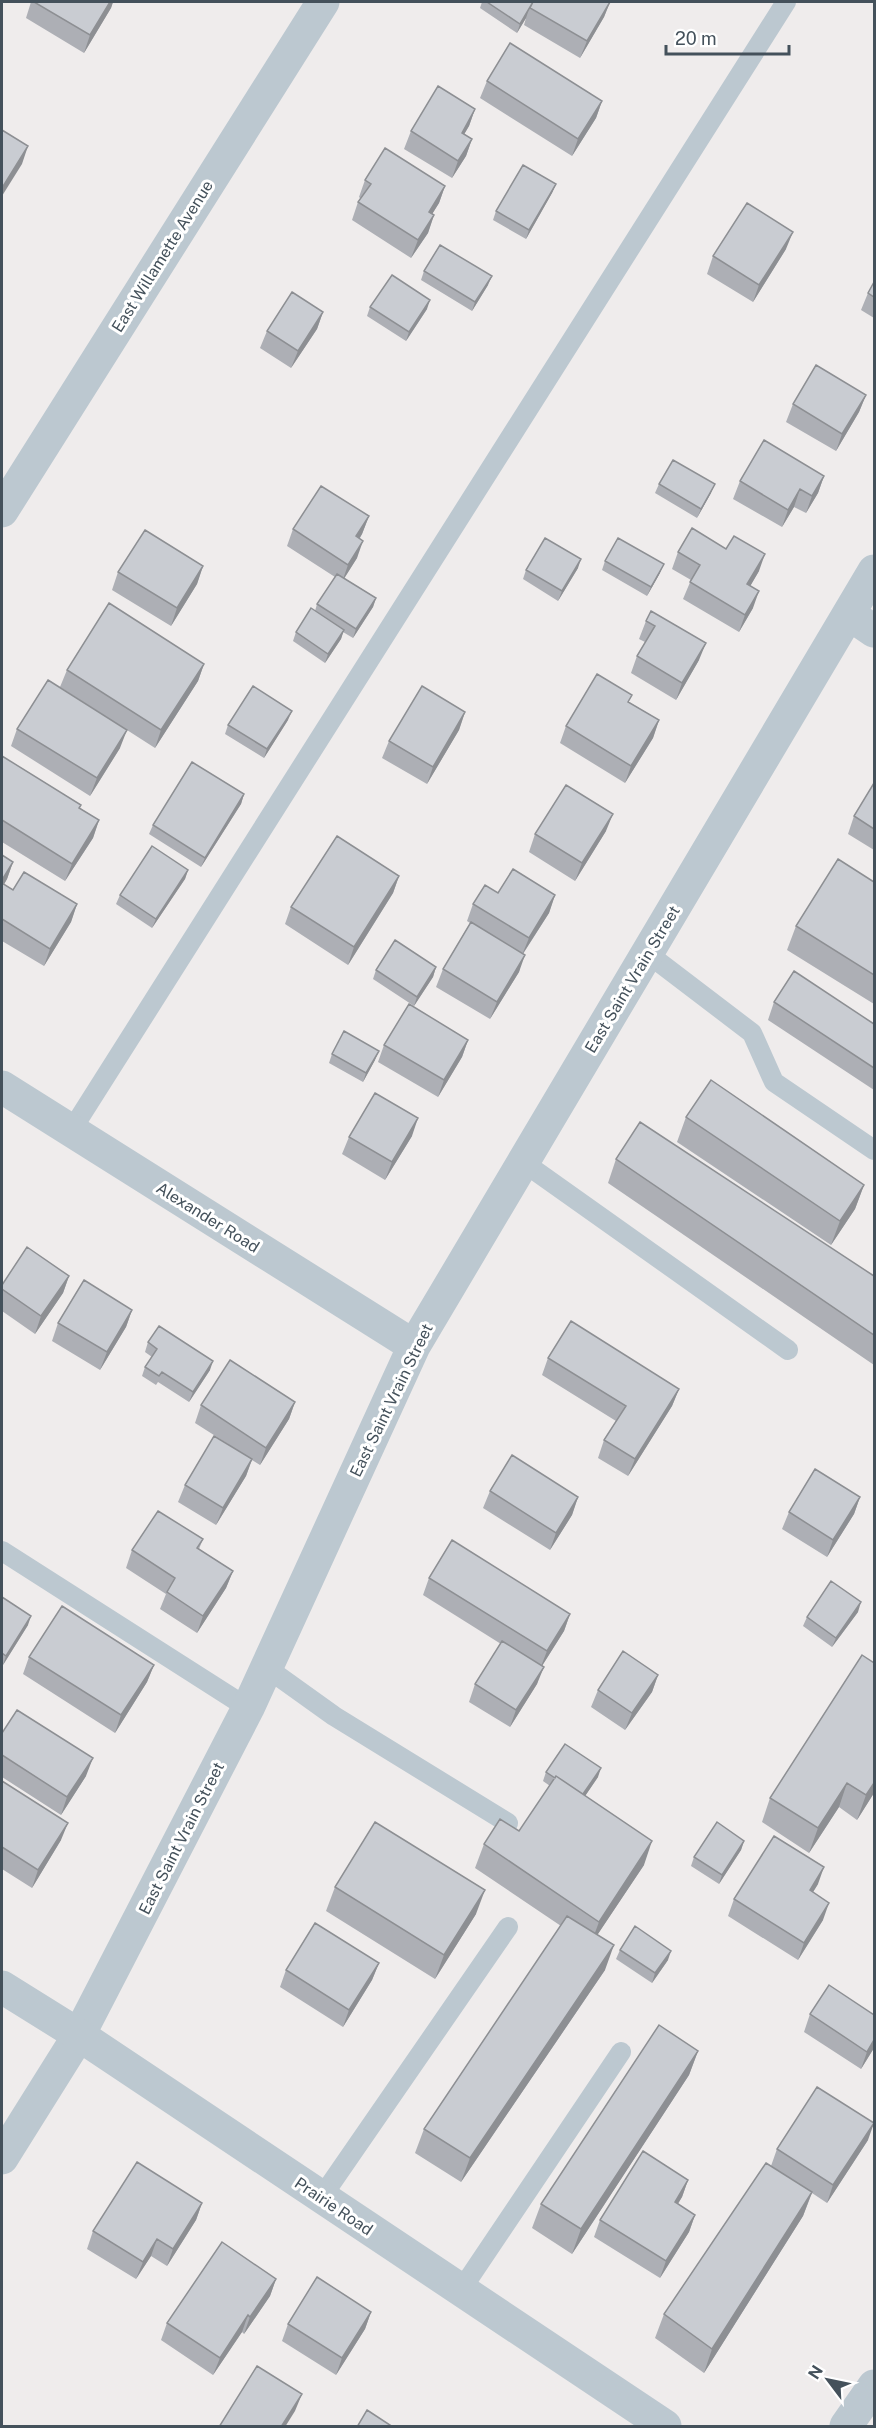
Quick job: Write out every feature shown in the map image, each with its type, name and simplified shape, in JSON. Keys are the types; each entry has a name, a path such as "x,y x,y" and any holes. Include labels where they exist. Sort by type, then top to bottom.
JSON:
{"street":[{"name":"East Willamette Avenue","path":"2,511 323,2"},
{"name":"East Saint Vrain Street","path":"2,2158 79,2035 248,1708 414,1346 647,953 862,622 874,571"},
{"name":"Alexander Road","path":"2,1087 414,1346"},
{"name":"Prairie Road","path":"2,1987 79,2035 665,2427"},
{"path":"846,2427 874,2386"}],"lane":[{"path":"71,1131 786,2"},
{"path":"647,953 752,1033 774,1082 874,1150"},
{"path":"523,1162 788,1350"},
{"path":"2,1551 248,1708"},
{"path":"267,1668 334,1716 508,1823"},
{"path":"321,2198 508,1927"},
{"path":"460,2290 621,2052"}],"building":[{"path":"34,2 110,2 90,35"},
{"path":"487,2 533,2 520,24"},
{"path":"533,2 610,2 587,41 530,8"},
{"path":"510,43 602,101 578,139 487,81"},
{"path":"438,86 475,109 462,133 472,139 458,161 411,131"},
{"path":"2,130 28,146 2,188"},
{"path":"385,148 445,186 429,212 434,215 418,240 358,202 371,184 365,180"},
{"path":"523,165 556,184 529,230 496,211"},
{"path":"747,203 793,232 759,285 713,256"},
{"path":"440,245 492,276 475,302 424,271"},
{"path":"392,275 430,300 409,332 370,307"},
{"path":"874,282 874,297 868,293"},
{"path":"292,292 323,312 298,351 267,331"},
{"path":"816,365 866,395 842,434 793,404"},
{"path":"764,440 824,476 812,496 800,489 788,510 740,481"},
{"path":"673,460 715,484 701,509 659,484"},
{"path":"321,486 369,516 356,536 363,541 348,565 293,529"},
{"path":"692,528 726,549 734,536 765,554 747,584 759,591 745,615 690,582 700,565 678,552"},
{"path":"145,530 203,566 177,608 118,572"},
{"path":"545,538 581,559 562,591 526,570"},
{"path":"618,538 664,564 651,587 605,561"},
{"path":"337,574 376,598 356,629 317,604"},
{"path":"109,603 204,664 161,730 67,670"},
{"path":"311,608 344,630 328,654 296,632"},
{"path":"651,611 706,643 682,683 637,656 655,626 646,621"},
{"path":"597,674 632,695 628,702 659,720 631,766 566,726"},
{"path":"48,680 127,730 97,778 17,729"},
{"path":"253,686 292,711 267,749 228,725"},
{"path":"422,686 465,712 433,767 389,741"},
{"path":"2,756 81,805 79,808 99,820 72,864 2,820"},
{"path":"192,762 244,794 205,858 153,825"},
{"path":"874,783 874,829 854,816"},
{"path":"566,785 613,814 582,863 535,834"},
{"path":"337,836 399,876 354,947 291,907"},
{"path":"152,846 188,870 156,919 120,895"},
{"path":"2,855 13,862 2,880"},
{"path":"838,859 874,882 874,975 796,926"},
{"path":"513,869 555,895 529,938 473,904 485,885 498,893"},
{"path":"24,872 77,904 50,949 2,919 2,883 13,890"},
{"path":"471,922 525,955 497,1002 443,969"},
{"path":"395,940 436,967 417,997 376,970"},
{"path":"794,971 874,1024 874,1068 774,1002"},
{"path":"409,1004 468,1040 444,1080 384,1045"},
{"path":"344,1031 379,1051 366,1073 332,1054"},
{"path":"711,1080 864,1185 840,1221 686,1117"},
{"path":"375,1093 418,1118 392,1162 349,1137"},
{"path":"640,1122 874,1276 874,1335 616,1159"},
{"path":"27,1247 69,1276 41,1316 2,1289 2,1285"},
{"path":"84,1280 132,1310 107,1352 58,1323"},
{"path":"571,1321 679,1389 635,1459 604,1440 626,1406 548,1358"},
{"path":"159,1326 213,1361 193,1392 162,1372 159,1376 145,1367 157,1349 148,1342"},
{"path":"230,1360 295,1402 266,1448 201,1405"},
{"path":"214,1436 252,1459 223,1508 185,1485"},
{"path":"512,1455 578,1497 556,1533 490,1491"},
{"path":"815,1469 860,1497 833,1540 789,1512"},
{"path":"158,1511 203,1539 197,1548 233,1571 203,1616 167,1592 175,1578 132,1550"},
{"path":"452,1540 570,1614 547,1651 429,1578"},
{"path":"831,1581 861,1602 836,1638 807,1617"},
{"path":"2,1597 31,1616 6,1656 2,1653"},
{"path":"62,1606 154,1665 121,1715 29,1657"},
{"path":"502,1641 544,1667 516,1710 475,1684"},
{"path":"623,1651 658,1675 632,1713 598,1690"},
{"path":"862,1655 874,1663 874,1783 866,1795 847,1783 818,1828 770,1798"},
{"path":"17,1710 93,1758 67,1797 2,1755 2,1733"},
{"path":"565,1744 601,1768 583,1794 546,1772"},
{"path":"556,1776 652,1841 599,1922 484,1844 500,1819 519,1831"},
{"path":"2,1781 68,1823 38,1870 2,1847"},
{"path":"375,1822 485,1890 444,1955 335,1887"},
{"path":"717,1822 744,1841 722,1875 694,1857"},
{"path":"774,1836 824,1867 810,1890 829,1903 804,1943 734,1899"},
{"path":"567,1916 614,1945 470,2158 424,2129"},
{"path":"315,1923 379,1963 349,2010 286,1970"},
{"path":"635,1926 671,1951 655,1973 620,1950"},
{"path":"829,1985 874,2015 874,2040 867,2052 810,2014"},
{"path":"659,2025 698,2051 581,2229 541,2204"},
{"path":"817,2087 874,2123 833,2185 777,2149"},
{"path":"643,2151 688,2180 675,2202 695,2215 666,2261 600,2220"},
{"path":"137,2162 202,2203 173,2249 157,2239 143,2262 93,2231"},
{"path":"766,2163 812,2192 712,2349 664,2314"},
{"path":"222,2242 276,2279 250,2317 248,2315 220,2358 167,2323"},
{"path":"317,2277 371,2312 342,2358 288,2324"},
{"path":"257,2366 302,2394 281,2427 219,2427"},
{"path":"367,2410 393,2427 357,2427"}]}
